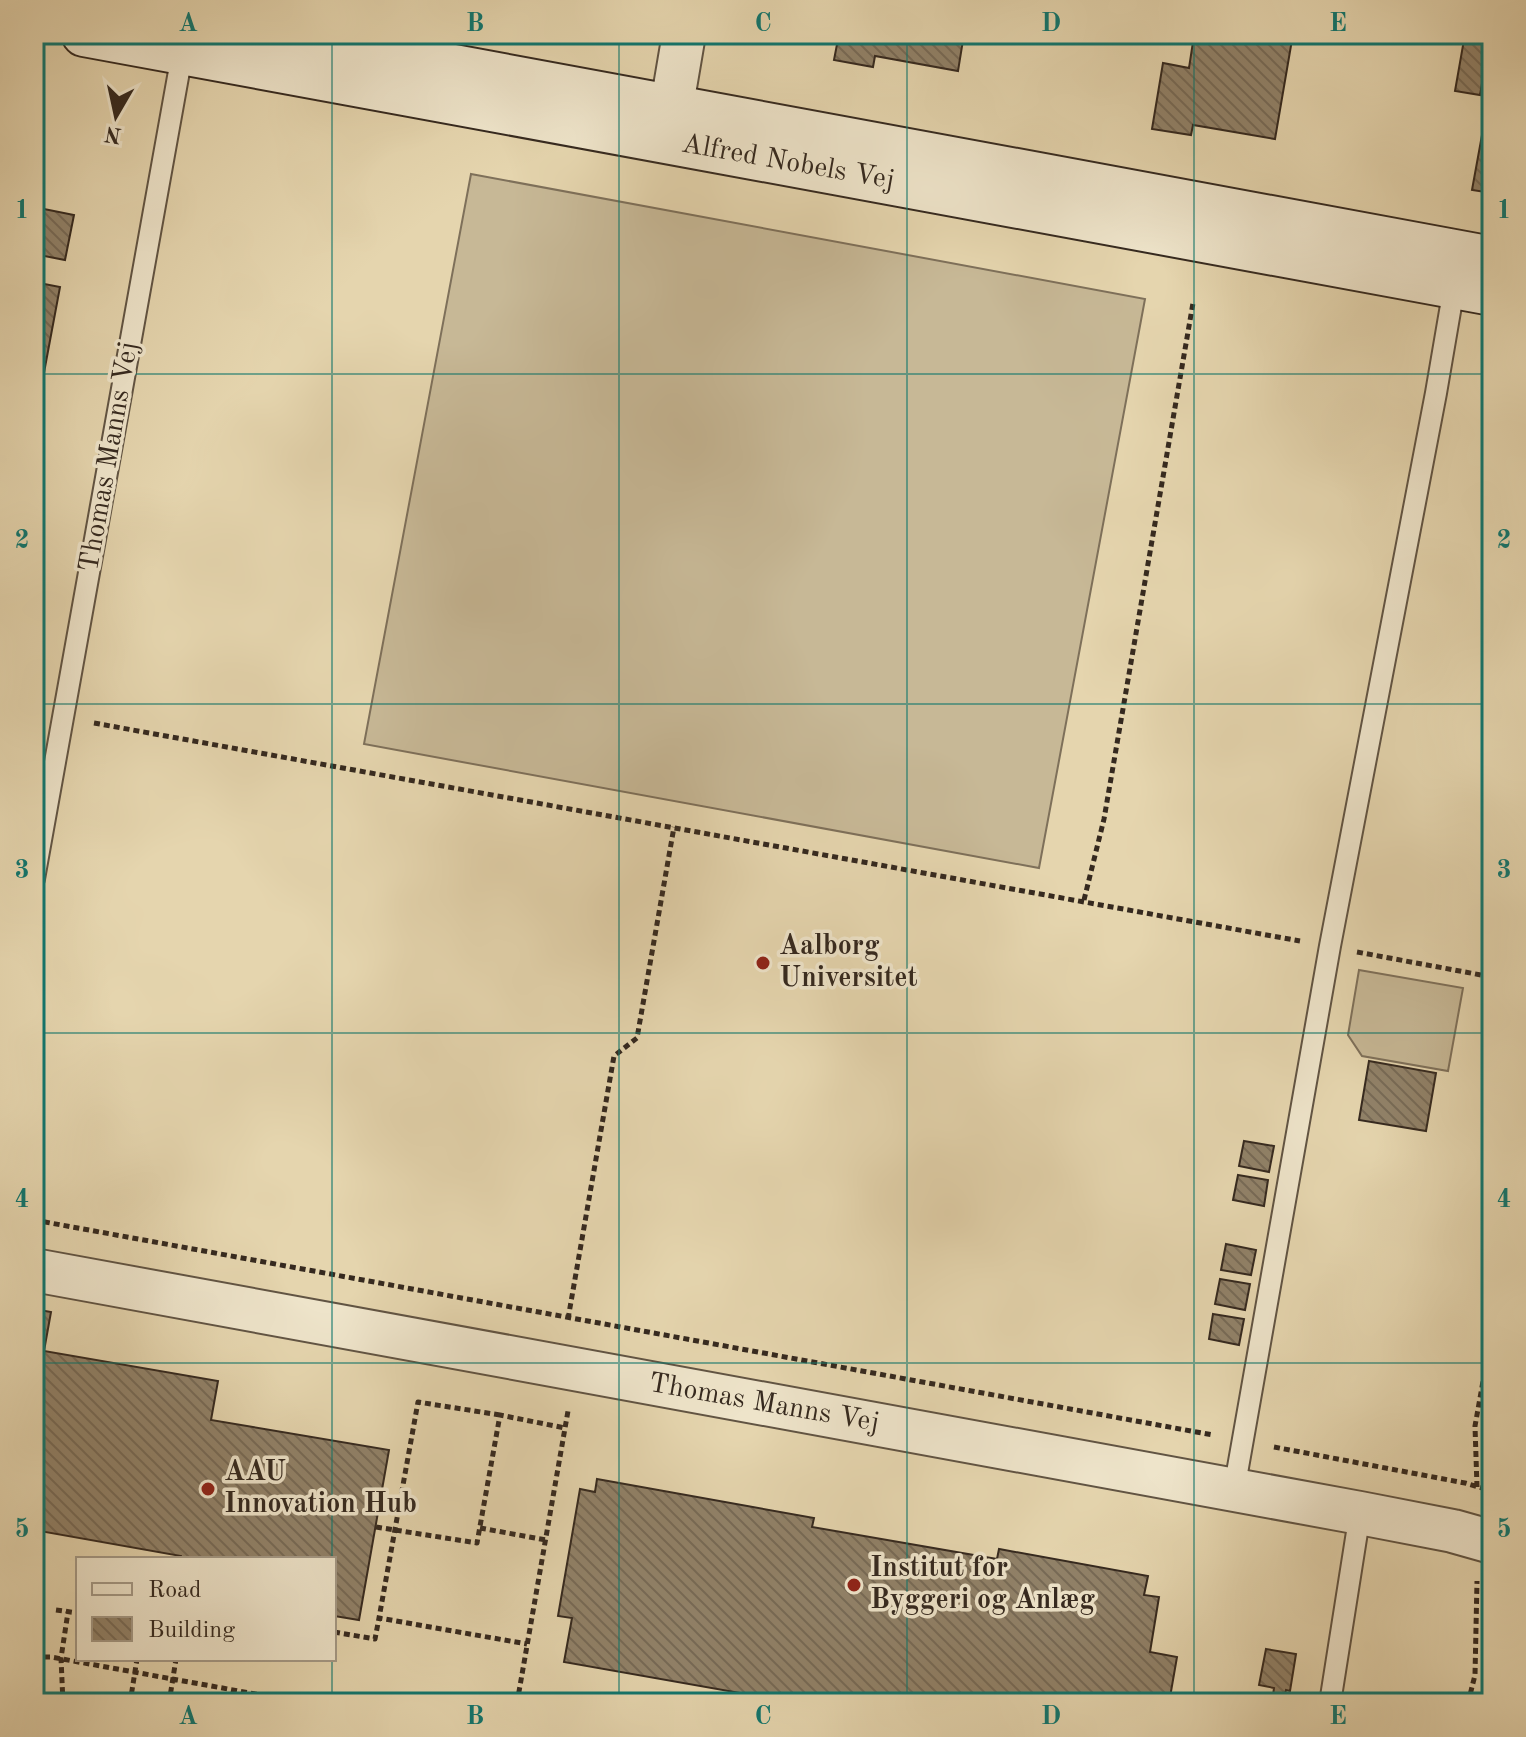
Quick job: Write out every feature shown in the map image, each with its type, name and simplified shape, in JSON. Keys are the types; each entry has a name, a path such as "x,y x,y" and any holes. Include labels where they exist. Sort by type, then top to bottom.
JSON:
{"street":[{"name":"Alfred Nobels Vej","path":"84,34 184,43 669,124 1475,272"},
{"name":"Alfred Nobels Vej","path":"275,34 669,124"},
{"path":"669,124 684,34"},
{"name":"Thomas Manns Vej","path":"34,1270 1360,1513 1492,1542"}],"lane":[{"name":"Thomas Manns Vej","path":"34,879 184,43"},
{"path":"1234,1490 1330,946 1436,393 1475,272"},
{"path":"1330,1703 1360,1513"}],"path":[{"path":"1084,900 1106,805 1193,303"},
{"path":"63,717 1084,900 1492,977"},
{"path":"568,1317 614,1056 637,1038 674,827"},
{"path":"34,1220 1242,1441 1465,1483 1492,1491"},
{"path":"517,1703 575,1369"},
{"path":"336,1632 375,1639 418,1402 565,1428"},
{"path":"376,1527 477,1543 500,1415"},
{"path":"480,1528 546,1540"},
{"path":"56,1610 76,1613"},
{"path":"63,1703 61,1658 68,1612"},
{"path":"379,1618 527,1644"},
{"path":"34,1657 76,1661"},
{"path":"78,1661 305,1703"},
{"path":"130,1703 137,1661"},
{"path":"169,1703 176,1661"}],"shaded area":[{"path":"471,174 1145,299 1039,868 364,744"},
{"path":"1359,970 1463,988 1448,1071 1362,1056 1348,1035"}],"building":[{"path":"839,34 964,34 958,71 875,56 873,67 834,60"},
{"path":"1179,34 1293,34 1275,139 1193,125 1191,135 1152,129 1163,63 1189,68 1193,42 1178,39"},
{"path":"1465,34 1490,37 1480,95 1455,91"},
{"path":"1484,124 1492,126 1492,193 1472,190"},
{"path":"34,207 74,215 65,260 34,254"},
{"path":"34,282 60,287 40,394 34,393"},
{"path":"1369,1061 1436,1073 1426,1131 1359,1120"},
{"path":"1244,1141 1274,1146 1269,1172 1239,1166"},
{"path":"1238,1175 1268,1180 1264,1206 1233,1200"},
{"path":"1226,1244 1256,1250 1251,1275 1221,1270"},
{"path":"1220,1279 1250,1284 1245,1310 1215,1304"},
{"name":"AAU Innovation Hub","path":"34,1309 51,1312 44,1351 218,1381 211,1420 389,1450 359,1620 336,1616 336,1557 181,1557 34,1530"},
{"path":"1213,1314 1244,1319 1239,1345 1209,1339"},
{"name":"Institut for Byggeri og Anlæg","path":"597,1479 814,1518 812,1527 997,1559 999,1549 1148,1576 1144,1595 1159,1597 1150,1652 1177,1657 1169,1703 796,1703 564,1662 572,1618 558,1616 580,1489 595,1492"},
{"path":"1266,1649 1296,1654 1290,1691 1286,1690 1283,1703 1272,1703 1274,1688 1259,1685"}],"place":[{"name":"Aalborg Universitet","path":"763,963"},
{"name":"AAU Innovation Hub","path":"208,1489"},
{"name":"Institut for Byggeri og Anlæg","path":"854,1585"}]}
